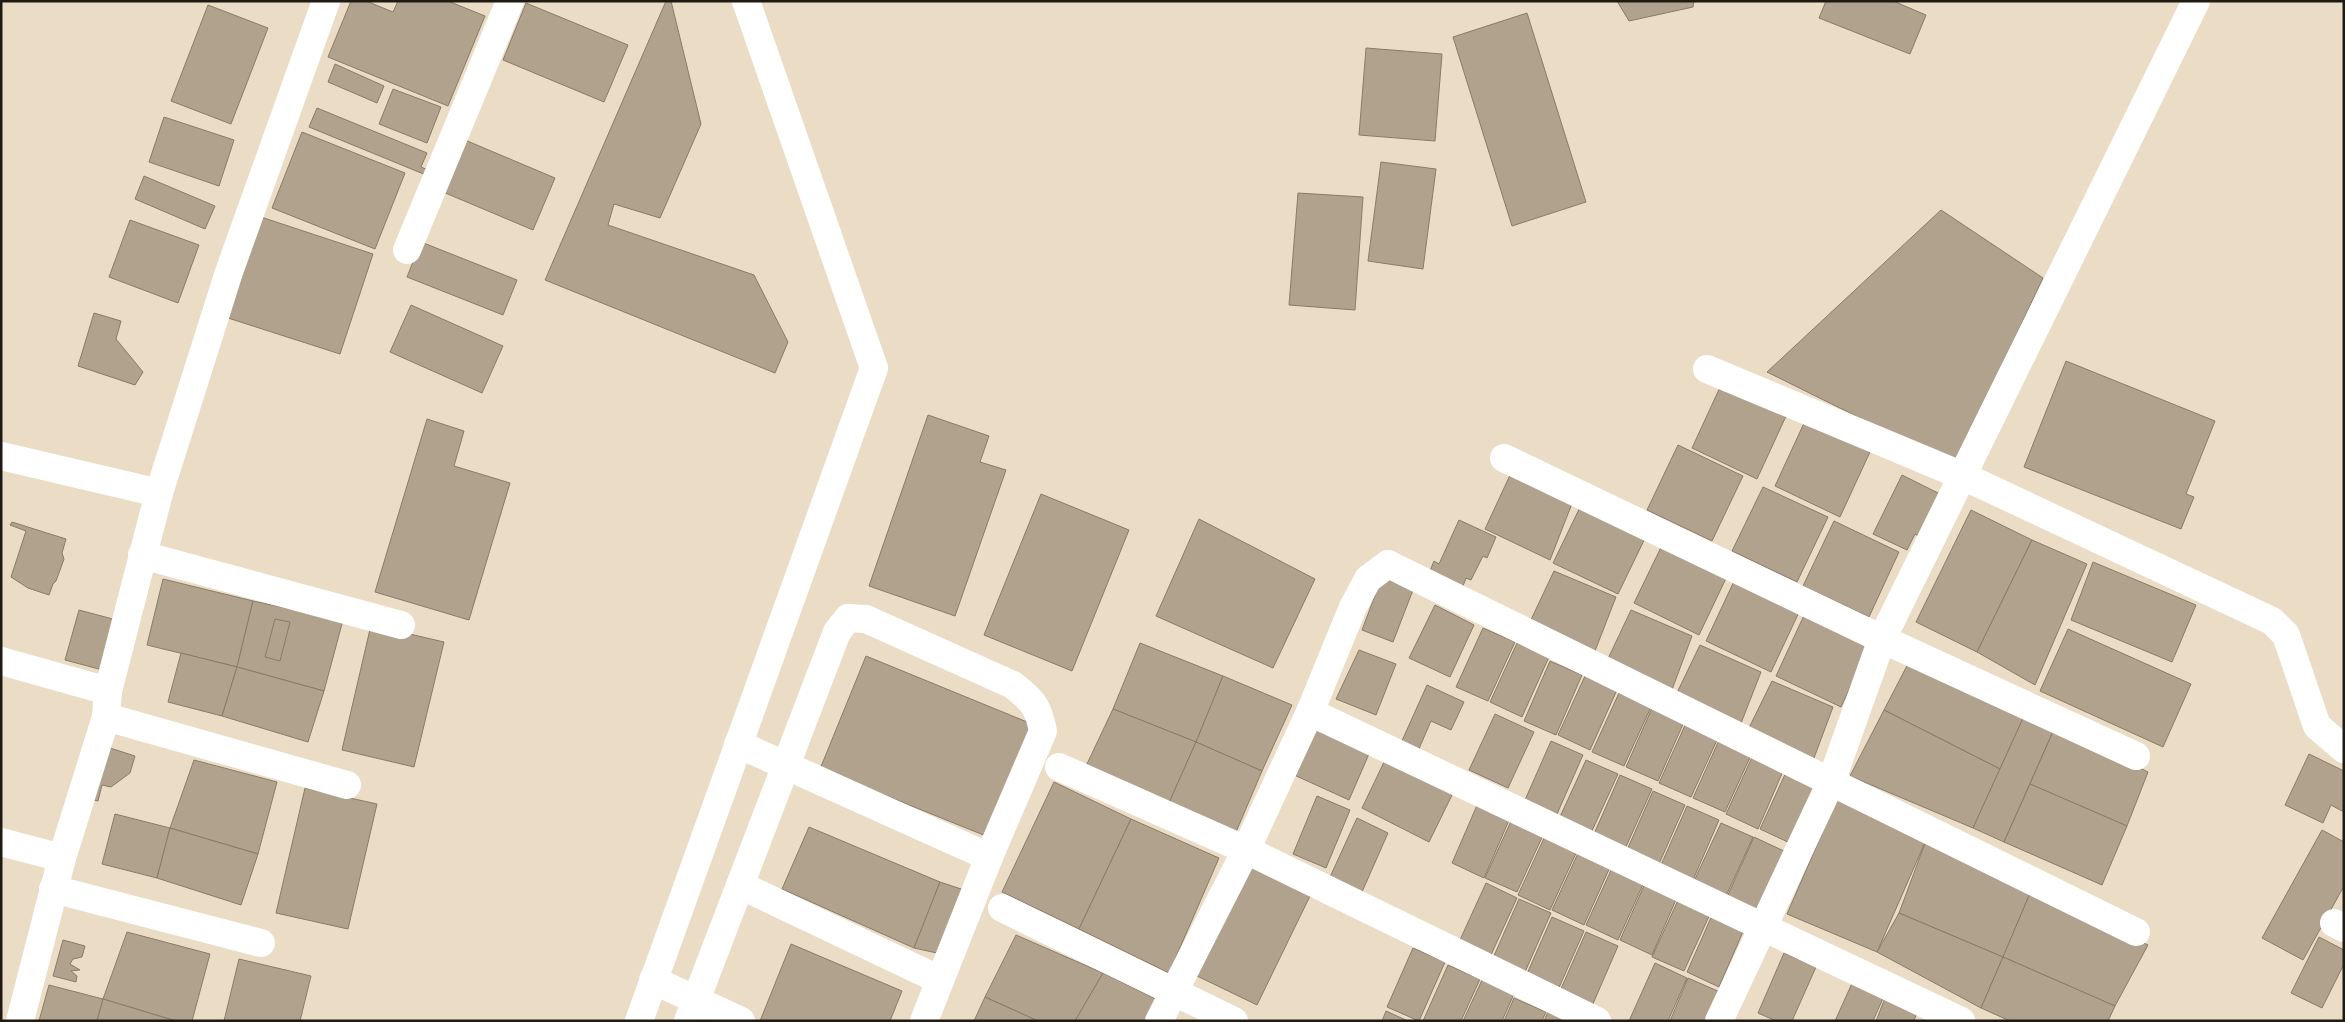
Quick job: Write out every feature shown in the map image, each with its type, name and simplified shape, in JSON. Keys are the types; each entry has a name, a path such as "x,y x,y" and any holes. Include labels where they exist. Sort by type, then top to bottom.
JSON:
{"street":[{"path":"20,1021 53,889 107,704 142,555 159,493 229,272 326,1"},
{"path":"407,250 510,1"},
{"path":"639,1021 874,368 746,1"},
{"path":"1719,1021 1831,782 1882,640 2196,1"},
{"path":"1706,369 1963,476 2272,621 2286,636 2317,726 2344,749"},
{"path":"1,456 159,493"},
{"path":"1504,458 1882,640 2136,756"},
{"path":"142,555 401,625"},
{"path":"1158,1021 1246,850 1310,712 1360,593 1368,579 1388,564 2136,932"},
{"path":"692,1010 837,632 848,618 866,618 1013,684 1028,696 1040,711 1043,731 989,857 924,1021"},
{"path":"1,661 107,704 347,785"},
{"path":"1310,712 1961,1021"},
{"path":"738,744 989,857"},
{"path":"1059,766 1246,850 1597,1021"},
{"path":"1,842 62,858"},
{"path":"740,885 940,980"},
{"path":"53,889 261,943"},
{"path":"1002,908 1234,1021"},
{"path":"654,980 692,1010 741,1021"}],"building":[{"path":"351,1 366,1 393,12 398,1 448,1 485,16 448,106 328,57"},
{"path":"666,1 671,1 701,124 660,218 614,204 608,225 754,275 788,342 775,373 545,280"},
{"path":"1617,1 1694,1 1693,7 1629,21"},
{"path":"1826,1 1893,1 1926,15 1910,54 1819,18"},
{"path":"526,3 628,45 604,102 503,60"},
{"path":"208,5 268,28 231,124 171,101"},
{"path":"1527,13 1586,202 1512,226 1453,37"},
{"path":"1366,48 1442,54 1435,141 1359,135"},
{"path":"335,64 384,86 377,103 328,82"},
{"path":"393,89 441,107 427,143 379,124"},
{"path":"317,108 427,153 421,167 428,170 426,175 309,127"},
{"path":"164,117 234,140 219,186 149,162"},
{"path":"302,132 405,173 375,249 272,208"},
{"path":"465,140 555,178 533,230 443,192"},
{"path":"1381,162 1436,169 1423,269 1368,261"},
{"path":"144,176 215,206 205,229 135,199"},
{"path":"1298,193 1363,197 1355,310 1289,305"},
{"path":"1941,210 2043,278 1955,465 1767,372"},
{"path":"261,217 373,254 340,354 228,318"},
{"path":"130,220 199,245 178,303 109,277"},
{"path":"421,242 517,280 503,315 407,277"},
{"path":"411,305 503,346 482,393 390,352"},
{"path":"94,313 121,321 116,339 143,372 135,385 78,366"},
{"path":"2066,361 2215,421 2186,494 2194,497 2181,529 2024,467"},
{"path":"1722,383 1787,414 1757,479 1692,448"},
{"path":"928,415 989,436 980,462 1006,470 955,616 869,586"},
{"path":"427,419 464,431 454,466 510,483 469,620 375,592"},
{"path":"1805,421 1870,452 1840,517 1775,486"},
{"path":"1678,445 1743,476 1712,541 1647,510"},
{"path":"1511,473 1573,501 1550,560 1485,529"},
{"path":"1902,475 1940,494 1918,536 1915,534 1907,550 1873,534"},
{"path":"1763,487 1828,517 1797,582 1732,551"},
{"path":"1041,494 1129,530 1072,671 984,635"},
{"path":"1584,499 1649,530 1618,594 1553,563"},
{"path":"1971,510 2032,540 1977,652 1916,622"},
{"path":"1199,519 1315,579 1273,668 1156,616"},
{"path":"1459,520 1496,537 1487,558 1483,556 1471,580 1466,578 1463,586 1430,571 1434,561 1439,564"},
{"path":"1834,521 1899,552 1869,617 1803,586"},
{"path":"12,522 66,539 62,553 64,559 49,595 28,588 11,577 26,531 10,525"},
{"path":"1665,539 1730,570 1699,635 1634,603"},
{"path":"2032,540 2087,564 2035,685 1977,652"},
{"path":"2093,562 2196,605 2172,662 2071,620"},
{"path":"1554,571 1616,597 1593,656 1528,626"},
{"path":"1382,577 1413,590 1393,642 1362,630"},
{"path":"1736,577 1801,608 1771,672 1706,641"},
{"path":"163,579 253,601 237,667 147,645"},
{"path":"253,601 343,620 324,691 237,667"},
{"path":"1435,605 1474,625 1450,677 1409,658"},
{"path":"79,610 124,622 110,672 65,660"},
{"path":"1631,610 1692,636 1670,695 1605,665"},
{"path":"1806,611 1871,642 1841,707 1776,676"},
{"path":"275,619 290,622 280,661 265,657"},
{"path":"371,625 444,642 414,767 342,750"},
{"path":"1483,628 1515,642 1488,701 1456,687"},
{"path":"2068,629 2191,684 2163,747 2040,691"},
{"path":"1140,643 1223,676 1196,742 1113,709"},
{"path":"1517,643 1549,657 1522,717 1490,702"},
{"path":"1700,645 1761,672 1738,731 1673,701"},
{"path":"1359,650 1396,664 1376,715 1336,699"},
{"path":"181,653 237,667 222,716 168,702"},
{"path":"866,656 1032,724 986,836 820,769"},
{"path":"1910,660 2025,714 2000,769 1884,710"},
{"path":"1550,661 1582,675 1556,735 1524,721"},
{"path":"237,667 324,691 308,742 222,716"},
{"path":"1223,676 1292,705 1262,771 1196,742"},
{"path":"1585,676 1617,690 1590,750 1558,735"},
{"path":"1772,681 1833,707 1811,766 1745,736"},
{"path":"1427,685 1464,702 1451,730 1431,721 1418,751 1401,743"},
{"path":"1619,693 1651,707 1624,766 1592,752"},
{"path":"1652,708 1684,722 1658,781 1626,767"},
{"path":"1113,709 1196,742 1169,803 1086,766"},
{"path":"1884,710 2000,769 1973,828 1850,776"},
{"path":"1495,714 1534,732 1508,788 1469,770"},
{"path":"2025,714 2055,727 2004,842 1973,828"},
{"path":"1315,722 1372,747 1349,800 1292,774"},
{"path":"1686,723 1718,738 1691,797 1659,783"},
{"path":"2055,727 2148,772 2127,826 2030,784"},
{"path":"1720,738 1752,753 1725,812 1693,798"},
{"path":"1551,741 1583,755 1557,814 1525,800"},
{"path":"1196,742 1262,771 1236,832 1169,803"},
{"path":"110,748 135,756 130,773 111,787 102,785 98,801 94,800"},
{"path":"2309,754 2344,771 2344,808 2342,811 2331,805 2323,823 2285,805"},
{"path":"1753,755 1784,769 1758,829 1726,814"},
{"path":"1386,758 1454,791 1429,842 1362,808"},
{"path":"194,760 277,782 258,854 170,828"},
{"path":"1586,760 1618,774 1591,833 1559,819"},
{"path":"1787,770 1819,784 1792,844 1760,829"},
{"path":"1620,775 1652,789 1625,849 1594,834"},
{"path":"1054,782 1131,819 1079,929 1002,892"},
{"path":"2030,784 2127,826 2102,885 2004,842"},
{"path":"305,788 377,804 348,929 276,913"},
{"path":"1653,791 1685,805 1659,864 1627,850"},
{"path":"1317,796 1350,810 1326,868 1293,854"},
{"path":"1837,799 1927,838 1877,952 1787,914"},
{"path":"1478,803 1510,818 1484,878 1452,863"},
{"path":"1687,806 1719,820 1693,880 1661,865"},
{"path":"115,814 170,828 157,878 102,864"},
{"path":"1357,818 1388,833 1362,892 1330,877"},
{"path":"1131,819 1219,858 1169,973 1079,929"},
{"path":"1512,819 1544,833 1517,892 1485,878"},
{"path":"1721,823 1753,837 1726,896 1694,881"},
{"path":"809,827 940,882 914,948 782,889"},
{"path":"170,828 258,854 241,905 157,878"},
{"path":"2322,830 2344,842 2344,886 2303,960 2262,938"},
{"path":"1545,836 1577,851 1550,910 1518,895"},
{"path":"1754,837 1786,852 1759,911 1727,897"},
{"path":"1927,838 2031,891 2003,957 1899,913"},
{"path":"1579,851 1611,865 1584,925 1552,910"},
{"path":"1249,861 1312,892 1257,1005 1195,975"},
{"path":"1613,866 1645,880 1618,940 1586,925"},
{"path":"1646,881 1678,895 1652,955 1620,940"},
{"path":"940,882 967,891 946,955 914,948"},
{"path":"1486,883 1517,898 1490,957 1459,942"},
{"path":"2031,891 2148,945 2115,1006 2003,957"},
{"path":"1679,898 1711,912 1684,971 1652,957"},
{"path":"1519,899 1551,913 1525,972 1493,958"},
{"path":"1713,913 1745,927 1719,987 1687,972"},
{"path":"1899,913 2003,957 1981,1008 1877,952"},
{"path":"1552,917 1584,931 1558,990 1526,976"},
{"path":"127,932 210,954 192,1021 176,1021 103,999"},
{"path":"1586,932 1618,946 1592,1006 1560,991"},
{"path":"1016,935 1103,973 1075,1021 1038,1021 985,997"},
{"path":"2319,937 2344,950 2344,964 2322,1008 2291,993"},
{"path":"63,940 85,946 82,957 73,959 70,964 80,970 71,971 77,976 76,982 53,976"},
{"path":"791,944 902,991 890,1021 760,1021"},
{"path":"1413,948 1445,962 1419,1021 1387,1007"},
{"path":"1784,953 1816,967 1792,1021 1776,1021 1758,1013"},
{"path":"2003,957 2115,1006 2108,1021 2010,1021 1981,1008"},
{"path":"239,959 311,976 300,1021 224,1021"},
{"path":"1655,963 1687,978 1668,1021 1629,1021"},
{"path":"1448,965 1480,979 1461,1021 1423,1021"},
{"path":"1103,973 1156,999 1146,1021 1075,1021"},
{"path":"1688,978 1720,992 1708,1021 1670,1021"},
{"path":"1482,980 1514,994 1502,1021 1463,1021"},
{"path":"1853,981 1884,996 1873,1021 1835,1021"},
{"path":"49,985 103,999 97,1021 39,1021"},
{"path":"985,997 1038,1021 974,1021"},
{"path":"1514,998 1546,1012 1542,1021 1504,1021"},
{"path":"1885,998 1917,1012 1914,1021 1876,1021"},
{"path":"103,999 176,1021 97,1021"},
{"path":"1386,1011 1408,1021 1382,1021"},
{"path":"1548,1012 1567,1021 1544,1021"}]}
